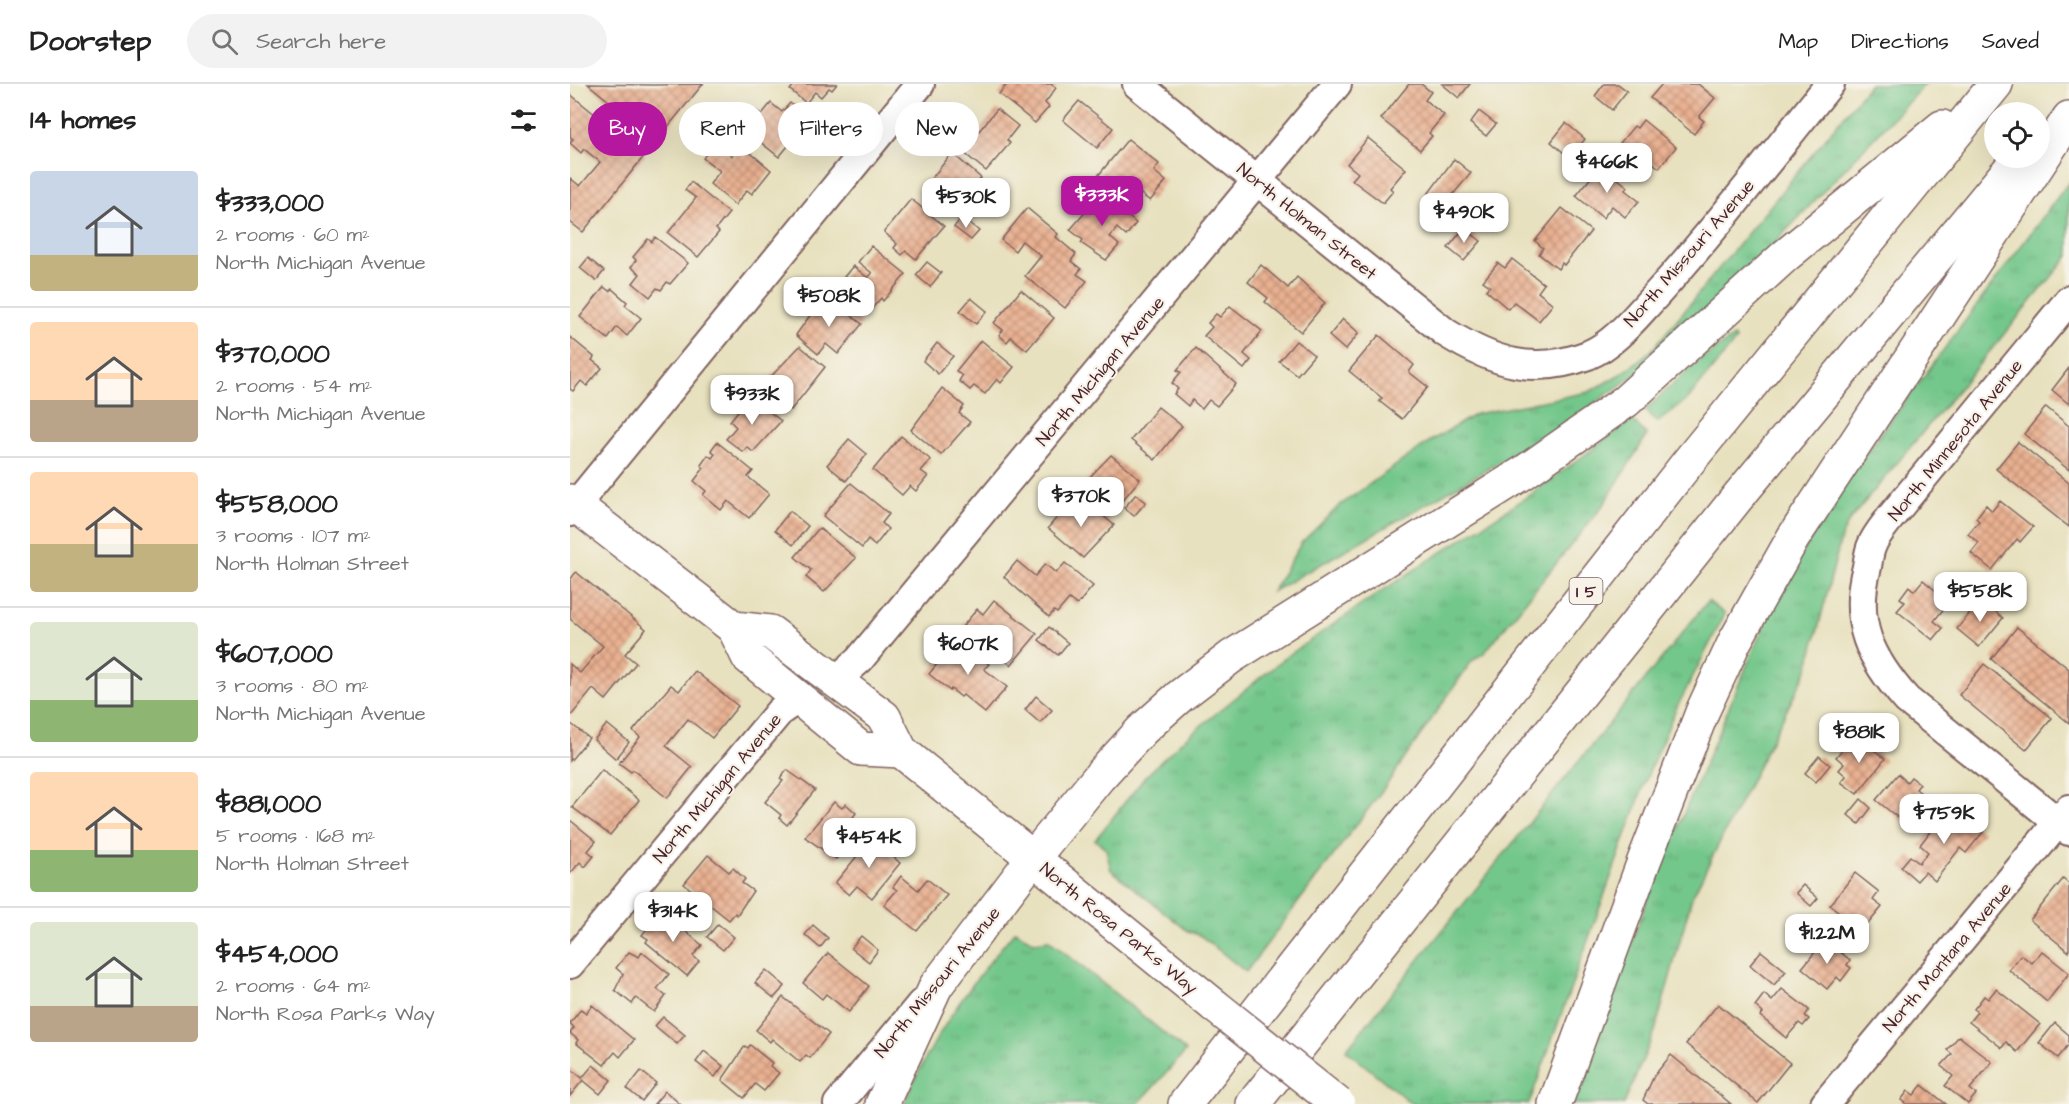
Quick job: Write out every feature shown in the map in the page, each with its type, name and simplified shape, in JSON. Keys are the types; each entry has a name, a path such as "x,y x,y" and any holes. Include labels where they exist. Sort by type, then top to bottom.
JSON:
{"main road":[{"name":"North Missouri Avenue","path":"936,986 1033,858 1100,777 1142,730 1180,696 1231,657 1523,474 1626,401 1785,256 1995,84"},
{"name":"I 5","path":"1185,1104 1689,461 1995,84"},
{"path":"2050,120 2069,97"},
{"path":"1555,1104 1648,851 1703,710 1735,641 1793,538 2069,118"},
{"path":"1253,1104 1737,498 2011,168"},
{"path":"572,506 734,628 748,657 861,749 901,752"},
{"name":"North Rosa Parks Way","path":"734,628 770,632 884,717 901,752 1338,1104"},
{"path":"882,1104 936,986"}],"street":[{"path":"572,506 920,84"},
{"name":"North Holman Street","path":"1137,84 1446,333 1479,354"},
{"name":"North Michigan Avenue","path":"835,681 874,642 1336,84"},
{"name":"North Missouri Avenue","path":"1479,354 1508,363 1564,362 1590,354 1614,338 1680,269 1830,84"},
{"name":"North Minnesota Avenue","path":"2065,821 1907,700 1886,678 1871,651 1865,631 1860,591 1872,545 1890,518 2069,300"},
{"name":"North Michigan Avenue","path":"570,964 780,711 800,698"},
{"name":"North Montana Avenue","path":"1825,1104 2065,821"},
{"name":"North Missouri Avenue","path":"838,1104 936,986"}],"green space":[{"path":"1870,84 1925,84 1699,323 1654,361 1563,426 1272,592 1302,542 1339,506 1429,442 1476,414 1589,392 1624,372 1652,350"},
{"path":"2069,182 2069,256 1849,521 1841,538 1808,668 1692,897 1655,1031 1624,1104 1571,1104 1650,893 1776,597 1844,483"},
{"path":"1734,337 1736,340 1688,399 1658,422 1645,410 1699,360"},
{"path":"1632,420 1647,435 1604,504 1485,652 1471,662 1387,784 1246,972 1201,936 1188,931 1111,870 1106,849 1095,840 1145,777 1182,741 1286,657 1383,590 1530,495"},
{"path":"1708,601 1725,614 1674,713 1648,774 1529,1104 1412,1104 1346,1050"},
{"path":"1015,931 1034,942 1049,940 1186,1051 1138,1104 904,1104 952,1013"}],"building":[{"path":"588,84 703,84 688,102 679,102 679,113 667,128 667,102 610,102"},
{"path":"795,84 837,84 832,90 829,88 821,97 815,92 807,102 790,90"},
{"path":"1007,84 1051,84 1056,88 1045,103 1049,107 1035,123 999,94"},
{"path":"1409,84 1421,84 1431,92 1425,100 1444,115 1429,133 1432,136 1420,150 1381,119"},
{"path":"1442,84 1470,84 1459,98"},
{"path":"1604,84 1618,84 1627,91 1612,110 1595,96"},
{"path":"1662,84 1698,84 1715,98 1699,117 1704,121 1694,134 1650,98"},
{"path":"570,94 588,109 588,152 584,149 581,153 570,143 573,139 570,137"},
{"path":"1079,101 1113,128 1097,148 1063,120"},
{"path":"771,103 778,109 779,157 766,147 766,109"},
{"path":"997,109 1018,126 1007,140 1010,143 986,171 968,156 979,156 979,131"},
{"path":"1479,111 1496,124 1486,136 1470,123"},
{"path":"1643,120 1676,147 1659,168 1653,163 1645,174 1618,152 1623,145 1620,143 1634,126 1637,128"},
{"path":"1566,123 1585,139 1570,158 1551,142"},
{"path":"1368,138 1406,169 1390,188 1393,191 1383,203 1352,180 1358,173 1347,164"},
{"path":"1128,139 1159,164 1154,171 1166,181 1150,201 1137,191 1128,202 1097,177"},
{"path":"593,156 644,156 583,232 570,222 570,178 580,186 600,162"},
{"path":"705,156 754,156 771,170 752,194 747,190 735,205 710,184 720,171 703,158"},
{"path":"950,156 955,156 981,178 954,211 923,189"},
{"path":"1454,159 1471,173 1440,210 1425,198"},
{"path":"1601,165 1628,187 1625,190 1639,201 1625,217 1612,206 1603,218 1576,196"},
{"path":"691,182 729,213 716,229 719,232 698,257 668,233 696,198 685,190"},
{"path":"1101,194 1136,223 1126,236 1117,228 1110,237 1119,245 1106,260 1081,243 1083,240 1070,230"},
{"path":"911,199 944,226 916,259 906,251 902,255 894,248 897,244 884,232"},
{"path":"1027,208 1058,234 1056,237 1076,254 1071,261 1081,269 1077,274 1087,281 1065,308 1025,276 1041,256 1022,241 1015,251 1001,240"},
{"path":"1562,208 1591,231 1564,265 1562,263 1558,269 1539,254 1543,248 1535,241"},
{"path":"962,217 979,231 971,240 954,227"},
{"path":"1464,228 1481,241 1464,261 1448,248"},
{"path":"655,237 688,263 670,284 667,282 661,290 657,288 650,297 633,283 640,274 631,267 636,260 633,257 648,239 652,242"},
{"path":"871,246 906,274 883,301 881,298 867,314 850,300 859,289 844,277 853,266 868,278 872,273 858,262"},
{"path":"588,258 604,271 596,281 580,268"},
{"path":"1512,259 1544,284 1538,292 1553,304 1539,321 1514,302 1508,309 1486,290 1490,286 1483,281 1498,263 1505,268"},
{"path":"927,262 941,273 930,287 916,275"},
{"path":"1261,265 1288,288 1297,277 1325,303 1301,332 1265,302 1268,298 1248,282"},
{"path":"604,287 609,291 612,289 627,302 625,305 641,318 627,336 617,327 608,339 580,317"},
{"path":"1021,290 1054,318 1027,350 1011,337 1007,342 999,335 1003,330 994,323"},
{"path":"971,298 987,311 976,324 960,311"},
{"path":"831,300 862,324 838,354 826,344 818,354 796,335 816,307 821,312"},
{"path":"1230,306 1262,331 1244,354 1251,360 1244,369 1204,336 1212,327 1208,323 1216,314 1220,317"},
{"path":"1343,319 1359,333 1345,350 1329,336"},
{"path":"1379,335 1414,365 1409,372 1428,387 1402,419 1379,401 1382,398 1349,371"},
{"path":"570,337 594,357 592,360 602,368 587,386 581,381 573,391 570,389"},
{"path":"981,340 1014,367 1001,383 997,379 985,394 974,386 970,390 959,381 962,376 956,371"},
{"path":"1296,341 1314,355 1297,375 1279,361"},
{"path":"937,343 953,356 938,374 923,361"},
{"path":"800,346 825,367 791,410 762,386"},
{"path":"1196,348 1236,384 1217,406 1209,400 1202,409 1192,400 1188,406 1174,394 1178,389 1172,383 1181,372 1177,370"},
{"path":"2069,368 2069,404 2052,390"},
{"path":"942,388 964,406 959,413 970,422 941,455 911,430"},
{"path":"750,396 781,421 753,452 747,447 743,452 726,439 736,427 730,421"},
{"path":"1158,407 1182,426 1155,460 1131,440"},
{"path":"2046,407 2069,426 2069,470 2024,434"},
{"path":"901,436 931,460 921,471 928,476 916,491 910,486 902,495 873,470"},
{"path":"849,439 867,454 846,481 827,465"},
{"path":"717,442 753,471 748,477 769,494 749,518 728,501 721,510 703,495 706,491 694,481 704,468 701,465 708,455 712,458 715,454 711,450"},
{"path":"2018,442 2069,483 2069,527 1996,469"},
{"path":"1111,455 1140,479 1117,507 1086,481"},
{"path":"851,483 889,514 882,523 888,529 875,546 868,540 862,548 823,516"},
{"path":"1136,494 1146,502 1134,516 1124,508"},
{"path":"1082,498 1114,525 1083,558 1048,528 1065,508 1071,512"},
{"path":"2000,501 2033,527 2020,542 2017,539 1992,570 1971,553 1979,543 1968,534 1979,521 1976,518 1986,505 1992,511"},
{"path":"790,511 808,526 793,545 775,530"},
{"path":"819,528 856,558 824,592 806,577 811,570 795,557"},
{"path":"1017,561 1035,576 1045,564 1056,573 1065,563 1093,586 1077,605 1069,599 1057,613 1054,611 1049,617 1004,577"},
{"path":"576,572 646,629 625,654 636,663 606,700 593,689 570,717 570,664 580,673 603,646 570,619 570,580"},
{"path":"1923,580 1949,602 1934,621 1943,628 1933,640 1897,611 1905,602 1900,598 1909,586 1914,591"},
{"path":"1981,599 2003,618 1979,647 1957,629"},
{"path":"994,600 1037,634 1011,665 963,626 977,609 983,614"},
{"path":"1049,627 1068,643 1058,655 1039,640"},
{"path":"2017,627 2069,669 2069,723 1991,659"},
{"path":"957,639 989,664 984,669 1007,687 985,713 963,695 961,697 951,689 950,691 929,674"},
{"path":"1984,664 2052,718 2026,750 1959,695"},
{"path":"695,671 738,706 712,738 688,719 666,746 692,767 667,798 633,770 631,772 619,763 640,737 633,731 671,685 679,691"},
{"path":"1036,696 1052,710 1040,723 1025,710"},
{"path":"570,723 589,738 570,761"},
{"path":"607,724 629,742 616,759 594,740"},
{"path":"1852,738 1860,744 1863,741 1885,759 1857,794 1841,782 1846,776 1839,770 1844,764 1836,757"},
{"path":"1819,756 1830,765 1816,782 1805,773"},
{"path":"602,770 639,800 610,835 572,807"},
{"path":"787,770 815,790 787,825 779,818 781,815 765,802 783,781 780,779"},
{"path":"1898,774 1907,782 1911,777 1920,784 1916,789 1934,804 1913,830 1876,800"},
{"path":"1861,799 1871,808 1859,824 1848,815"},
{"path":"834,802 842,808 846,804 856,813 853,817 863,826 836,859 805,837"},
{"path":"1950,805 1983,832 1966,853 1960,848 1935,881 1925,872 1917,881 1901,867 1910,856 1919,863 1928,852 1920,845"},
{"path":"570,820 596,841 588,851 594,856 585,867 580,862 570,874"},
{"path":"877,836 894,850 890,854 900,863 872,898 857,886 849,895 835,883 871,839 873,841"},
{"path":"708,855 729,872 733,868 745,879 742,883 753,891 737,915 735,913 729,920 684,884"},
{"path":"1855,873 1879,892 1873,900 1882,907 1868,924 1864,921 1859,927 1830,905"},
{"path":"901,876 918,890 927,879 947,895 917,931 884,905 897,890 893,887"},
{"path":"2063,879 2069,884 2069,952 2030,920"},
{"path":"1803,885 1818,898 1811,906 1796,893"},
{"path":"661,911 702,945 693,956 699,961 687,976 646,942 648,939 642,935"},
{"path":"718,924 734,937 723,950 707,937"},
{"path":"813,925 828,938 820,948 805,935"},
{"path":"861,936 878,950 869,962 851,948"},
{"path":"1825,940 1850,960 1847,965 1851,968 1841,981 1837,977 1827,989 1802,968"},
{"path":"1761,951 1786,971 1774,985 1750,965"},
{"path":"2042,951 2069,973 2047,1002 2009,970 2021,955 2032,963"},
{"path":"629,952 639,957 642,952 669,974 657,989 666,996 654,1012 636,998 632,1004 615,990 623,974 616,968"},
{"path":"828,953 869,986 849,1012 826,994 822,999 803,983"},
{"path":"766,970 785,986 774,998 755,983"},
{"path":"1782,989 1809,1010 1805,1016 1809,1019 1803,1026 1799,1023 1786,1038 1760,1016 1763,1013 1755,1006 1764,994 1772,1001"},
{"path":"1996,989 2040,1024 2017,1052 2006,1042 2002,1048 1969,1022 1977,1012 1974,1009 1984,996 1988,999"},
{"path":"783,997 829,1034 810,1058 806,1055 800,1062 772,1039 770,1042 756,1030"},
{"path":"1718,1004 1790,1063 1758,1103 1686,1044"},
{"path":"592,1005 634,1040 620,1057 615,1052 604,1065 576,1043 578,1040 570,1033 574,1028 570,1023 581,1009 586,1013"},
{"path":"663,1017 685,1035 677,1044 655,1026"},
{"path":"2055,1023 2069,1035 2069,1044 2058,1058 2039,1043"},
{"path":"1959,1036 1992,1062 1970,1089 1976,1094 1968,1104 1945,1086 1953,1076 1941,1066 1952,1054 1947,1050"},
{"path":"750,1045 772,1063 770,1066 779,1073 764,1091 755,1084 744,1098 722,1080 745,1046 748,1048"},
{"path":"704,1051 723,1066 715,1077 696,1062"},
{"path":"1671,1055 1731,1104 1648,1104 1643,1100 1654,1076"},
{"path":"593,1065 611,1080 600,1094 583,1080 570,1096 570,1068 582,1078"},
{"path":"641,1071 656,1083 642,1101 627,1089"},
{"path":"1922,1085 1946,1104 1906,1104 1901,1100 1908,1091 1914,1095"},
{"path":"665,1091 680,1104 654,1104"}]}
